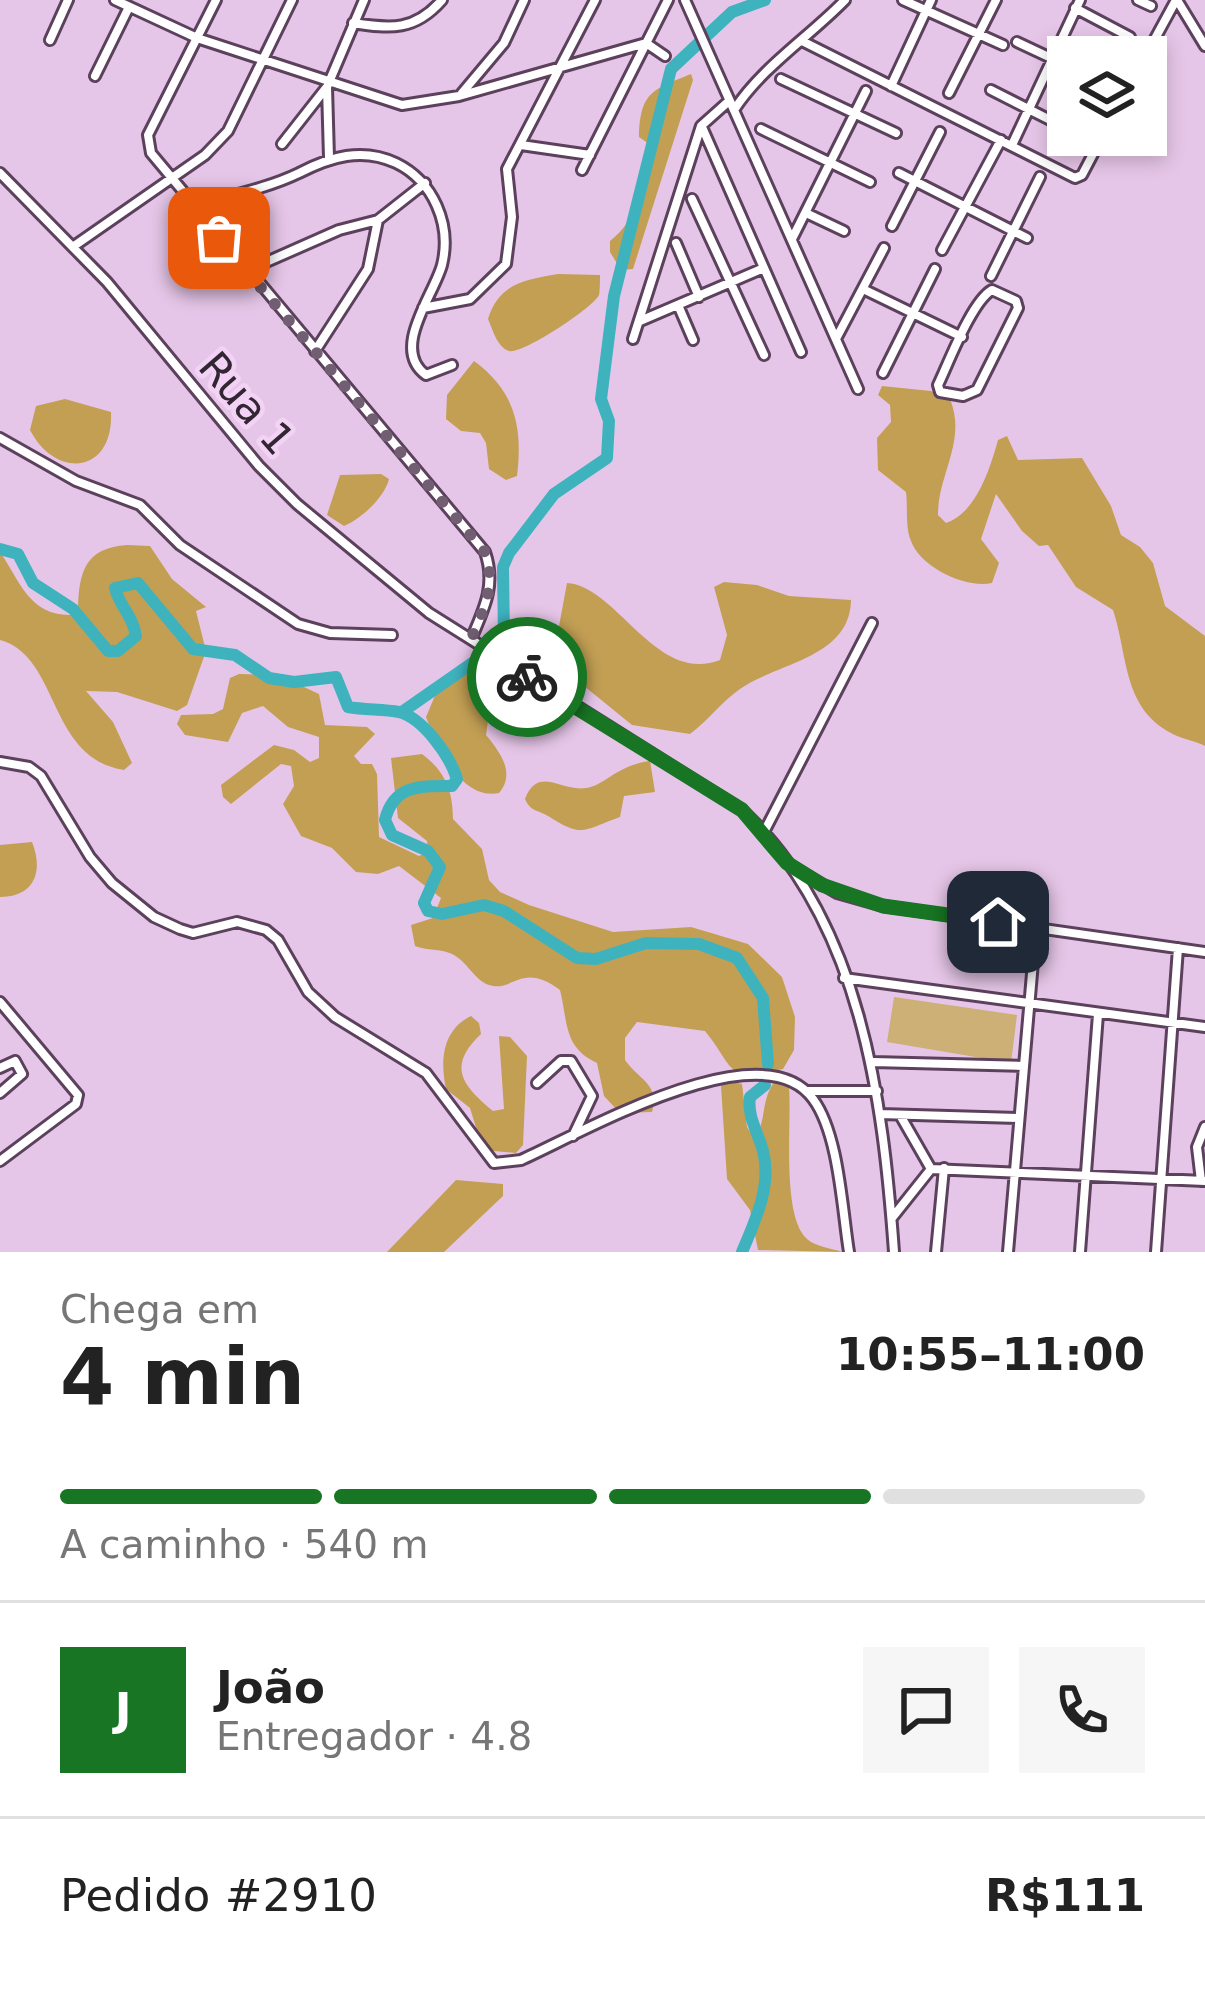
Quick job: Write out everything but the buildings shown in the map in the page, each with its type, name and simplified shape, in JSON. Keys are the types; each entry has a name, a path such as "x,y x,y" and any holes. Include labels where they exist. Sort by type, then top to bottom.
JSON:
{"street":[{"path":"50,40 68,0"},
{"path":"115,0 262,62 402,105 459,96 646,43 665,56"},
{"path":"216,0 148,135 151,153 485,552 492,573 475,639"},
{"path":"74,246 206,155 228,131 292,0"},
{"path":"282,144 328,84 364,0"},
{"path":"353,22 389,28 412,25 442,0"},
{"path":"459,96 488,65 524,0"},
{"path":"422,308 470,299 506,264 512,217 507,169 595,0"},
{"path":"582,170 668,0"},
{"path":"686,0 858,388"},
{"path":"633,339 701,126 804,42 845,0"},
{"path":"903,0 930,4 1003,45"},
{"path":"949,93 996,0"},
{"path":"1138,0 1151,6"},
{"path":"1157,36 1177,0 1205,46"},
{"path":"891,86 930,4"},
{"path":"1063,36 1078,4 1128,36"},
{"path":"94,76 129,7"},
{"path":"1018,41 1047,56"},
{"path":"804,42 1075,178 1082,175 1092,156"},
{"path":"488,65 500,83"},
{"path":"1012,145 1047,69"},
{"path":"781,79 896,133"},
{"path":"328,84 328,158"},
{"path":"724,90 750,86"},
{"path":"991,90 1047,118"},
{"path":"792,239 866,91"},
{"path":"701,126 801,352"},
{"path":"760,129 870,182"},
{"path":"892,226 940,132"},
{"path":"943,250 1000,140"},
{"path":"521,145 590,155"},
{"path":"192,206 284,180 328,158 380,156 425,183 442,223 443,249 442,265 415,325 420,372 426,375 452,365"},
{"name":"Rua 1","path":"0,173 74,246 245,450 297,504 389,583 502,662 742,810 764,832 823,925 873,1062 894,1252"},
{"path":"899,173 1027,238"},
{"path":"991,276 1040,177"},
{"path":"246,271 340,230 378,220 425,183"},
{"path":"692,199 764,355"},
{"path":"806,213 844,231"},
{"path":"315,351 368,269 378,220"},
{"path":"676,243 699,297"},
{"path":"836,338 884,248"},
{"path":"638,322 764,268"},
{"path":"883,373 934,269"},
{"path":"863,289 962,337"},
{"path":"988,291 1018,304 977,390 963,396 940,392 938,385 962,337 988,291"},
{"path":"678,305 693,340"},
{"path":"0,438 76,481 140,505 180,544 298,624 330,633 392,635"},
{"path":"764,832 872,622"},
{"path":"0,762 29,767 41,776 90,857 112,883 154,917 193,933 237,922 266,930 278,940 308,992 335,1017 426,1072 494,1162 521,1160 696,1084 728,1076 772,1073 806,1091 822,1114 849,1252"},
{"path":"787,863 851,898 1205,952"},
{"path":"1008,1252 1036,927"},
{"path":"1156,1252 1178,948"},
{"path":"844,978 1205,1027"},
{"path":"0,1002 78,1095 76,1104 0,1161"},
{"path":"1080,1252 1098,1014"},
{"path":"0,1068 15,1061 22,1074 0,1093"},
{"path":"537,1083 560,1061 571,1061 592,1096 573,1137"},
{"path":"873,1062 1023,1066"},
{"path":"806,1091 877,1091"},
{"path":"880,1114 1018,1118"},
{"path":"900,1115 932,1168"},
{"path":"932,1168 1203,1181 1197,1147 1205,1126"},
{"path":"892,1218 932,1168"},
{"path":"936,1252 944,1168"}],"shaded area":[{"path":"691,74 693,80 633,269 621,270 610,252 610,241 628,222 644,184 649,144 639,137 642,110 659,88"},
{"path":"558,274 600,275 599,295 542,338 516,350 505,349 488,319 499,298 524,281"},
{"path":"474,361 499,385 513,411 519,442 517,476 506,480 489,469 480,433 461,431 446,419 447,395"},
{"path":"882,386 931,391 950,399 954,443 938,515 946,523 974,500 998,440 1007,436 1018,460 1082,458 1111,506 1121,535 1153,563 1165,606 1205,636 1205,746 1177,736 1146,713 1130,682 1113,610 1076,587 1048,545 1039,546 1022,531 996,494 981,539 999,563 992,583 957,579 916,551 909,536 906,492 878,470 877,438 891,422 890,405 878,395"},
{"path":"65,399 111,412 103,448 81,463 54,457 30,430 36,406"},
{"path":"381,474 389,479 387,486 358,518 344,526 327,515 340,475"},
{"path":"127,545 150,546 172,579 206,607 196,611 206,651 187,705 177,711 117,692 86,691 113,722 132,763 124,770 99,762 81,747 34,665 0,640 0,552 35,603 70,615 78,609 83,572 94,556"},
{"path":"724,582 757,585 789,596 851,600 848,619 826,647 740,689 690,734 632,725 573,677 554,653 567,583 603,600 676,659 697,664 720,660 727,635 714,587"},
{"path":"474,660 494,678 486,735 506,770 499,793 473,789 462,780 444,756 426,717 439,686 469,673"},
{"path":"278,675 319,694 325,725 367,727 375,734 354,756 361,764 372,764 377,774 379,837 419,856 428,852 427,841 398,818 391,758 422,754 442,775 453,819 482,849 489,880 500,892 613,932 691,927 748,944 782,977 795,1017 794,1050 783,1069 740,1073 705,1031 637,1022 625,1038 625,1060 651,1089 654,1103 652,1112 620,1113 604,1096 597,1063 572,1041 560,990 536,978 489,985 452,954 415,946 411,925 433,918 441,898 399,866 378,874 356,872 332,848 301,836 283,804 294,786 291,766 281,764 231,804 223,797 221,785 274,745 294,750 310,762 319,758 319,737 288,727 263,706 242,713 228,742 185,735 177,724 181,715 223,709 230,678"},
{"path":"650,761 655,792 624,796 620,817 589,829 569,827 532,808 525,799 536,784 586,788"},
{"path":"32,842 37,863 33,881 21,893 0,897 0,845"},
{"path":"894,997 1017,1015 1011,1063 887,1042"},
{"path":"471,1016 481,1034 464,1056 463,1076 493,1111 504,1109 499,1036 510,1037 527,1056 523,1145 516,1153 483,1150 470,1108 446,1089 445,1047 454,1029"},
{"path":"780,1075 789,1086 789,1167 799,1227 811,1242 842,1252 758,1250 750,1210 727,1179 721,1086 730,1081 742,1084 747,1127 754,1138 769,1092"},
{"path":"456,1180 503,1184 503,1196 444,1252 387,1252"}],"waterway":[{"path":"402,712 504,641 503,567 509,553 554,494 607,458 609,421 601,399 614,296 671,69 732,12 765,0"},
{"path":"0,549 18,554 33,583 73,609 108,651 118,651 136,636 115,588 138,583 193,649 235,655 269,678 294,682 336,677 348,707 393,711 417,722 434,739 457,779 452,786 402,793 385,820 392,835 428,851 440,867 424,903 428,911 442,914 484,905 504,911 577,958 596,959 646,943 699,944 737,958 763,998 768,1064"},
{"path":"742,1252 761,1203 765,1177 763,1151 749,1104 750,1097 765,1085"}],"way so far":[{"path":"219,238 485,552 492,573 489,598 472,637 527,677"}],"route":[{"path":"527,677 742,810 787,863 822,885 883,906 998,922"}]}
